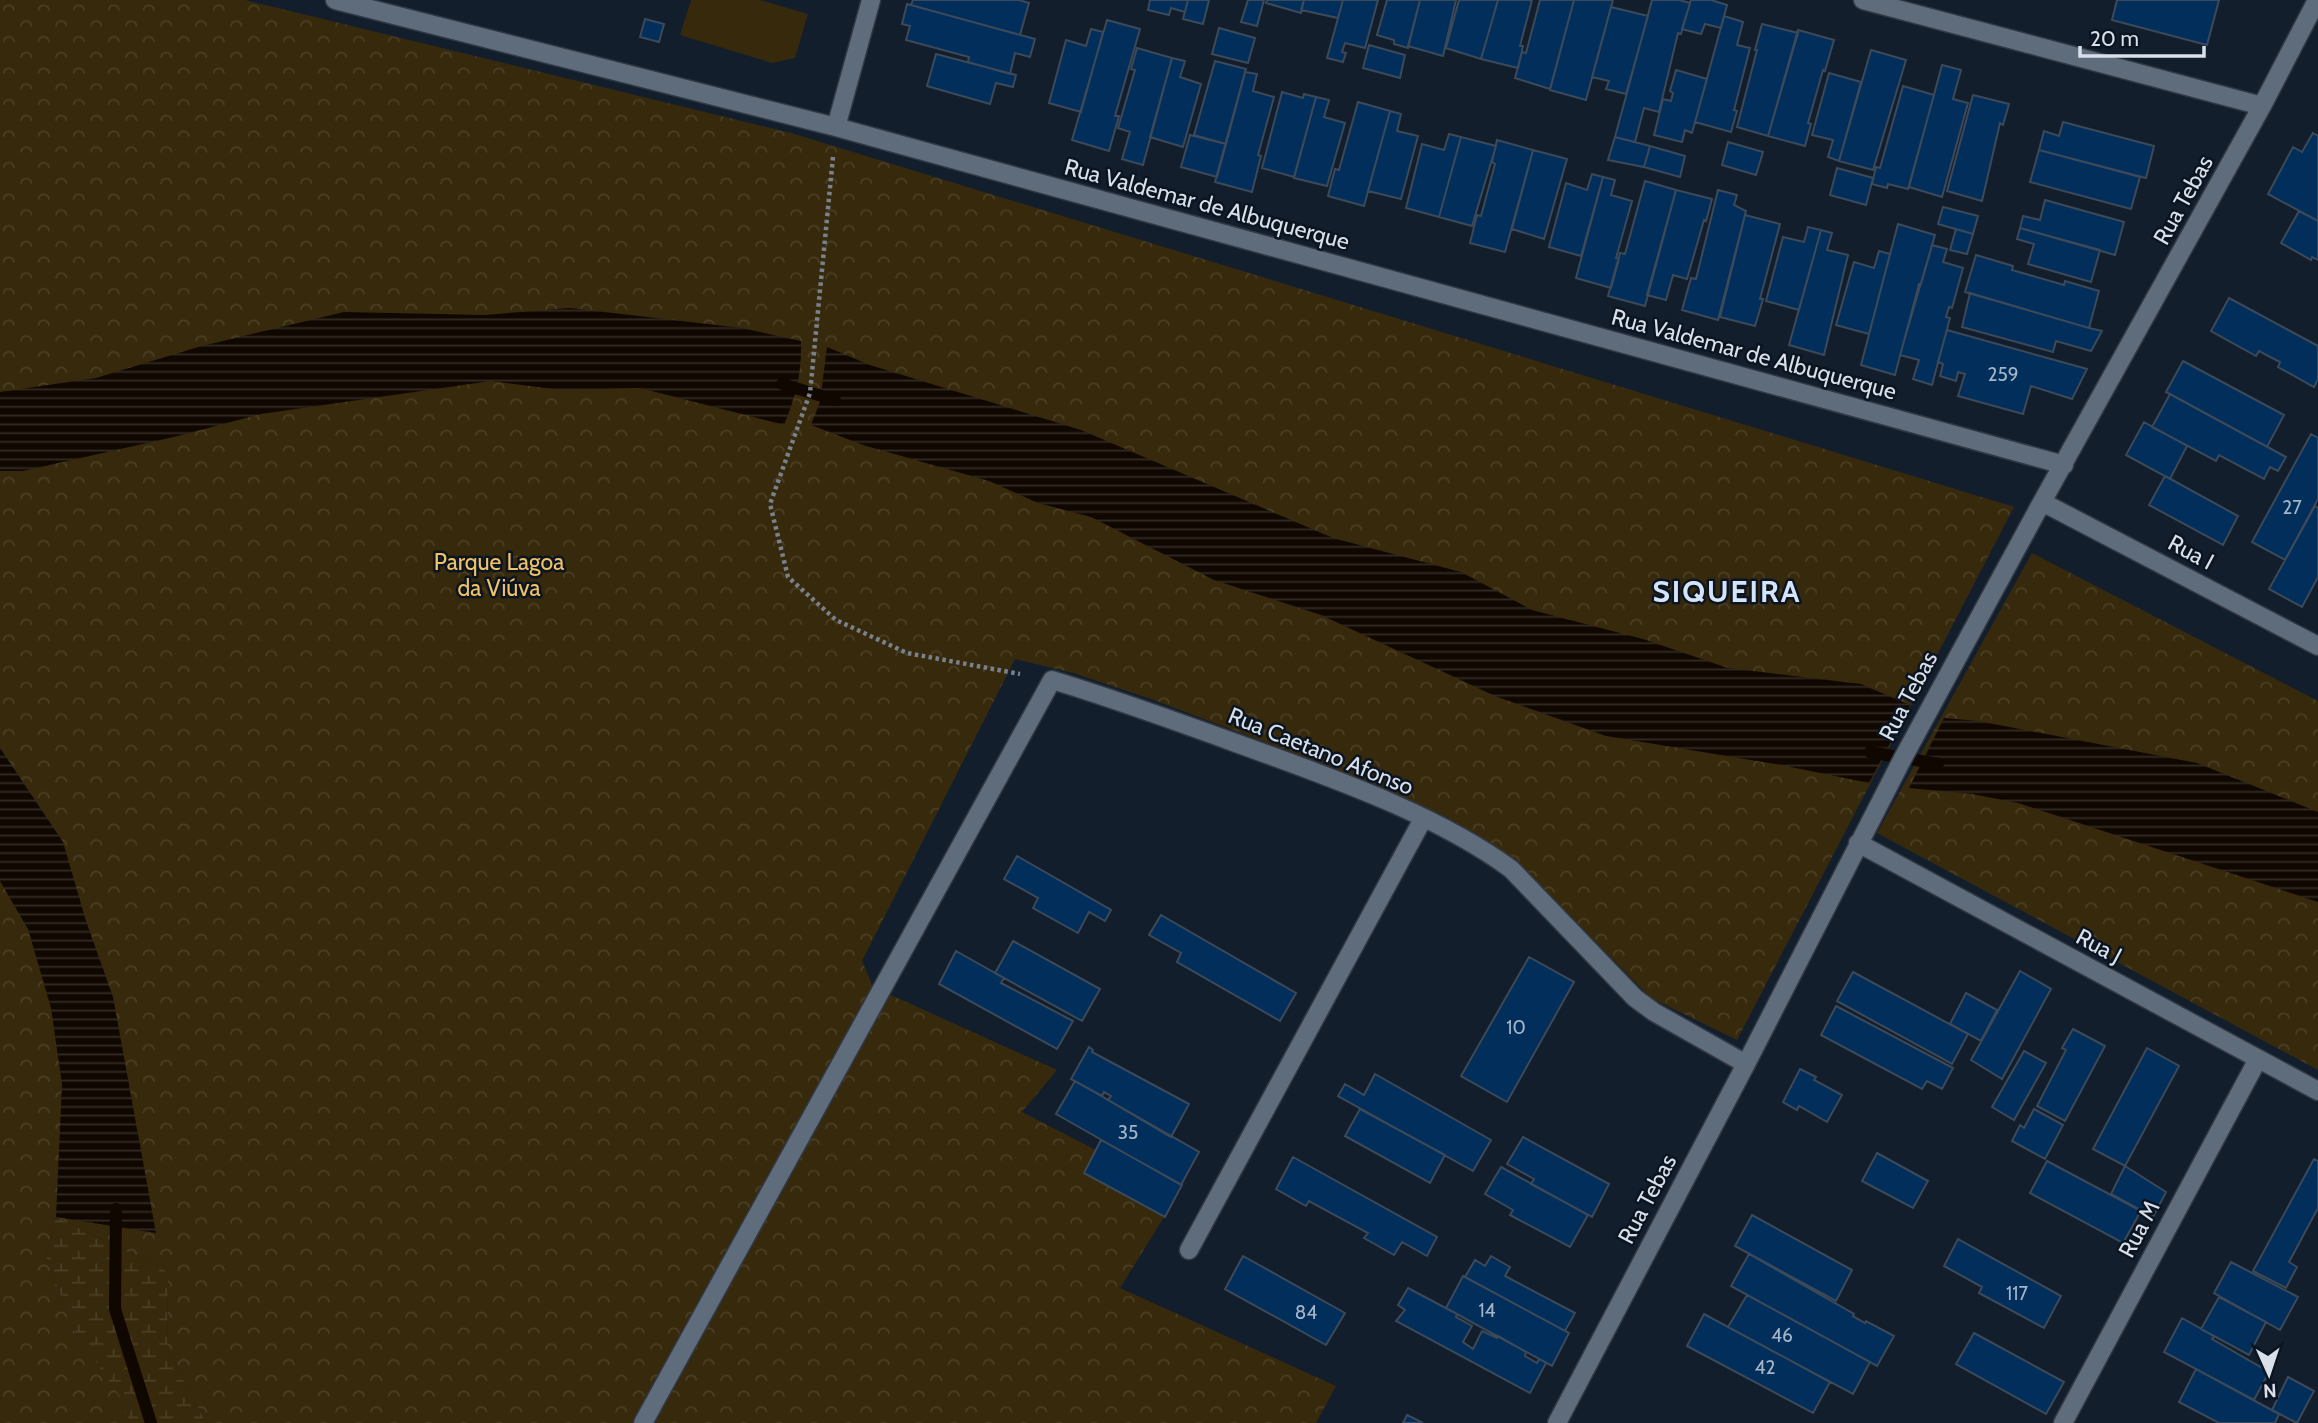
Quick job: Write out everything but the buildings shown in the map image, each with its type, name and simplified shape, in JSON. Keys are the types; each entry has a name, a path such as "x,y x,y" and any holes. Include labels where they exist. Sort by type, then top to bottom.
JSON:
{"street":[{"name":"Rua Valdemar de Albuquerque","path":"335,0 836,127 2064,465"},
{"path":"836,127 871,0"},
{"path":"1863,0 2263,106"},
{"name":"Rua Tebas","path":"1557,1423 1746,1064 1858,843 2042,502 2263,106 2317,0"},
{"name":"Rua I","path":"2042,502 2318,646"},
{"path":"643,1423 1052,680"},
{"name":"Rua Caetano Afonso","path":"1052,680 1130,704 1354,786 1488,853 1511,869 1645,1005 1746,1064"},
{"path":"1189,1250 1423,819"},
{"name":"Rua J","path":"1858,843 2318,1091"},
{"name":"Rua M","path":"2063,1423 2258,1059"}],"path":[{"path":"836,127 810,393 770,505 788,577 836,620 907,653 1052,680"}],"green space":[{"name":"Parque Lagoa da Viúva","path":"0,0 245,0 791,133 2014,507 1737,1040 1651,998 1520,870 1444,821 1370,782 1151,699 1073,673 1015,659 862,961 873,987 1057,1070 1022,1112 1179,1193 1120,1288 1336,1386 1316,1423 206,1423 167,1349 168,1272 56,1217 46,1257 75,1332 122,1398 130,1423 0,1423"},
{"path":"691,0 760,0 808,14 795,58 772,63 680,35"},
{"path":"2032,553 2318,701 2318,1070 1877,833"},
{"path":"56,1217 168,1272 167,1349 206,1423 130,1423 121,1398 75,1332 46,1257"}],"shaded area":[{"path":"570,308 742,328 801,341 797,384 784,425 640,388 561,390 491,381 261,414 23,471 0,471 0,392 96,378 198,347 344,312 484,315"},
{"path":"827,347 870,365 1081,430 1333,538 1461,572 1532,610 1643,639 1728,668 1861,684 1910,705 1869,783 1781,765 1606,736 1495,696 1321,615 1214,580 1091,517 1038,503 989,481 863,445 811,425 820,402"},
{"path":"1944,718 1978,721 2197,763 2318,812 2318,902 2018,803 1972,794 1909,788"},
{"path":"0,748 63,842 86,921 113,997 156,1233 56,1217 62,1084 51,1008 28,929 0,881"}],"waterway":[{"path":"782,384 835,400"},
{"path":"1870,752 1938,764"},
{"path":"116,1209 115,1309 151,1423"}],"district":[{"name":"SIQUEIRA","path":"1727,592"}]}
